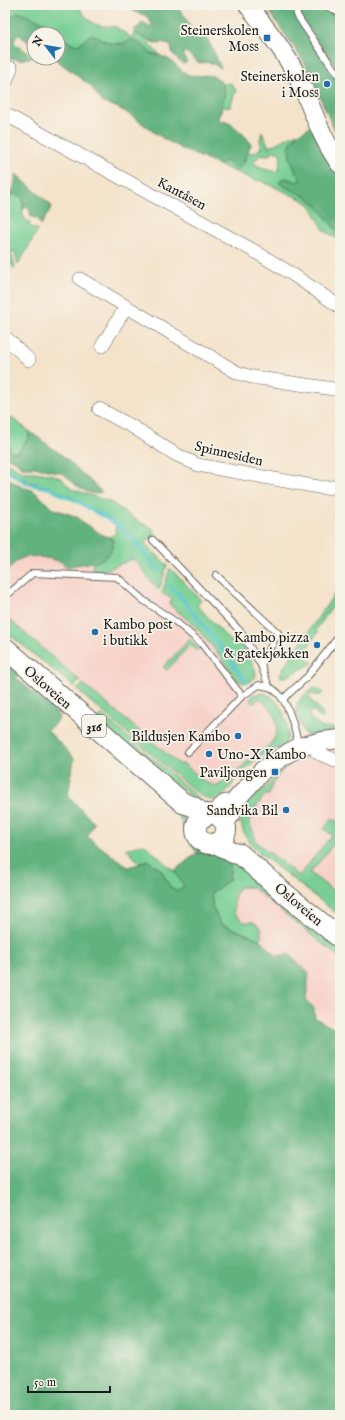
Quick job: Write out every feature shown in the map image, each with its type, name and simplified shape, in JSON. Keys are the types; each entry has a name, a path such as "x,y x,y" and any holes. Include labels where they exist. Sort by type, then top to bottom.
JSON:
{"main road":[{"name":"Osloveien","path":"5,648 183,803 192,806 214,826 233,853 240,854 283,892 340,938"}],"street":[{"path":"248,5 290,62 301,83 322,132 340,164"},
{"path":"5,84 11,68"},
{"name":"Kantåsen","path":"5,114 256,252 295,276 340,308"},
{"path":"80,279 238,373 252,377 340,390"},
{"path":"102,346 126,307"},
{"path":"5,337 29,360"},
{"name":"Spinnesiden","path":"99,409 133,427 175,454 198,465 324,488 340,486"},
{"path":"214,826 225,804 232,802 263,770 288,753 306,745 329,739 340,739"},
{"path":"306,745 320,754 340,762"}],"lane":[{"path":"296,5 297,15 340,76"},
{"path":"324,5 340,13"},
{"path":"153,540 240,631 261,665 269,686 283,699 290,716 306,745"},
{"path":"5,597 33,573 117,577 143,600 176,622 201,643 242,696"},
{"path":"216,574 278,633 261,665"},
{"path":"283,699 307,677 340,635"},
{"path":"188,752 242,696 259,685 269,686"}],"shaded area":[{"path":"33,557 62,562 66,567 79,563 87,564 89,562 93,563 93,569 100,570 114,567 129,559 135,560 160,592 172,599 171,606 194,625 220,656 253,704 260,698 273,710 277,730 274,740 269,746 258,753 218,786 206,783 183,763 181,765 88,688 5,616 5,572 22,558"},
{"path":"312,756 340,768 340,914 257,851 244,834 241,824 241,815 247,804 269,784 287,764 298,757"},
{"path":"240,887 252,887 340,958 340,1028 319,1015 306,1000 309,973 289,954 277,956 261,940 261,928 254,922 244,922 234,913 234,898 236,891"}],"green space":[{"path":"5,5 77,5 86,17 94,24 116,27 132,38 134,33 146,39 160,55 151,54 142,44 109,43 92,34 78,45 70,43 66,39 66,26 51,26 5,21"},
{"path":"128,5 175,5 185,16 191,29 203,33 207,37 221,68 209,62 199,63 186,52 183,52 183,57 187,62 184,64 172,52 171,46 163,42 159,44 152,42 134,33 135,28 136,29 142,23 149,27 153,26 147,16 135,12"},
{"path":"265,5 292,5 294,14 334,74 340,79 340,139 333,127 306,65"},
{"path":"299,5 315,5 340,17 340,73 300,17 298,10"},
{"path":"18,12 51,26 26,26 26,40 18,34 14,43 26,51 26,58 20,60 11,58 5,66 5,21"},
{"path":"92,34 109,43 123,44 132,39 142,44 151,54 162,56 169,60 183,72 195,76 212,76 218,79 222,83 224,95 222,108 218,119 237,128 248,139 251,145 243,163 237,169 225,161 219,165 165,140 132,116 118,108 103,103 92,87 64,66 66,66 66,39 70,43 78,45"},
{"path":"231,83 237,92 234,95 230,107 227,108 222,105 225,92 223,84"},
{"path":"314,125 340,172 340,234 312,201 279,183 283,178 294,181 301,180 299,175 296,173 290,157 290,145 299,133"},
{"path":"262,131 269,147 297,133 289,147 290,158 301,180 294,181 288,178 283,185 304,194 311,199 340,234 340,241 324,230 310,205 303,200 259,180 257,181 219,165 225,161 228,163 244,163 248,152 253,153 262,148 260,140","holes":["272,150 279,152 281,156 279,169 276,172 267,170 253,163 261,154 271,154"]},
{"path":"16,174 52,206 41,225 38,219 30,216 30,212 26,207 23,210 22,196 14,194 9,197 14,188"},
{"path":"14,194 22,196 24,217 30,223 29,226 38,230 18,265 15,252 14,251 11,253 15,266 14,269 5,254 5,208 9,197"},
{"path":"5,413 29,431 29,437 18,452 11,452 9,447 6,433"},
{"path":"29,431 63,456 102,492 91,493 81,489 64,474 34,467 21,467 15,461 5,457 5,435 11,452 18,452 29,437"},
{"path":"5,462 22,472 54,475 62,479 72,489 110,502 139,522 152,528 156,534 145,543 167,565 159,590 135,560 132,559 106,570 93,569 93,563 104,558 110,550 114,542 110,537 116,533 115,529 117,524 73,498 47,486 19,477 5,468"},
{"path":"5,477 22,487 32,490 51,508 78,517 82,523 102,535 110,537 114,542 111,551 98,562 89,562 87,564 66,567 62,562 52,559 25,557 18,560 5,572"},
{"path":"170,568 201,600 197,605 231,642 236,638 254,667 256,675 253,679 243,683 237,680 220,656 194,625 171,606 170,604 172,599 162,593"},
{"path":"340,586 340,596 316,630 318,632 302,655 313,663 286,677 281,677 280,675 284,667"},
{"path":"5,616 80,681 74,687 5,631"},
{"path":"190,639 199,649 197,651 190,645 167,670 163,667"},
{"path":"5,657 22,672 16,678 55,711 59,718 48,731 74,758 68,796 94,823 87,837 128,867 148,860 161,870 170,887 177,891 184,886 174,871 197,853 222,855 231,860 229,880 211,893 213,909 221,924 261,940 277,956 289,954 309,973 306,1000 314,1008 315,1018 335,1029 340,1034 340,1415 5,1415"},
{"path":"83,684 180,765 183,763 206,783 218,786 258,753 269,746 276,735 277,726 274,713 260,698 253,704 250,700 253,695 262,693 269,695 276,701 282,709 288,727 288,736 282,747 262,756 243,771 241,769 236,773 239,775 226,793 217,800 211,800 197,793 77,690"},
{"path":"313,688 323,692 319,696 312,694 309,697 321,711 323,717 321,719 314,710 309,713 310,718 322,728 330,727 335,729 333,732 309,736 305,734 301,726 296,710 298,703 302,697"},
{"path":"101,714 192,792 199,799 200,804 97,721"},
{"path":"296,757 298,761 294,761 282,772 271,787 269,795 265,795 254,810 250,818 251,827 256,842 299,876 332,835 324,829 332,818 340,824 340,836 310,873 340,896 340,916 257,851 244,834 241,824 241,815 247,804"},
{"path":"157,788 179,812 195,843 205,851 214,854 197,853 187,838 175,810"},
{"path":"144,844 174,871 185,886 178,891 170,887 161,870 148,860 139,864 126,849"},
{"path":"231,860 340,946 340,958 252,887 240,887 234,899 234,913 244,922 254,922 261,928 261,940 221,924 213,909 211,893 229,880"}],"waterway":[{"path":"5,469 28,484 49,488 73,499 116,524 134,540 159,572"},
{"path":"169,585 185,602 247,682"}],"place":[{"name":"Steinerskolen Moss","path":"267,38"},
{"name":"Steinerskolen i Moss","path":"327,84"},
{"name":"Kambo post i butikk","path":"95,632"},
{"name":"Kambo pizza & gatekjøkken","path":"317,645"},
{"name":"Bildusjen Kambo","path":"238,736"},
{"name":"Uno-X Kambo","path":"209,754"},
{"name":"Paviljongen","path":"275,772"},
{"name":"Sandvika Bil","path":"286,810"}]}
